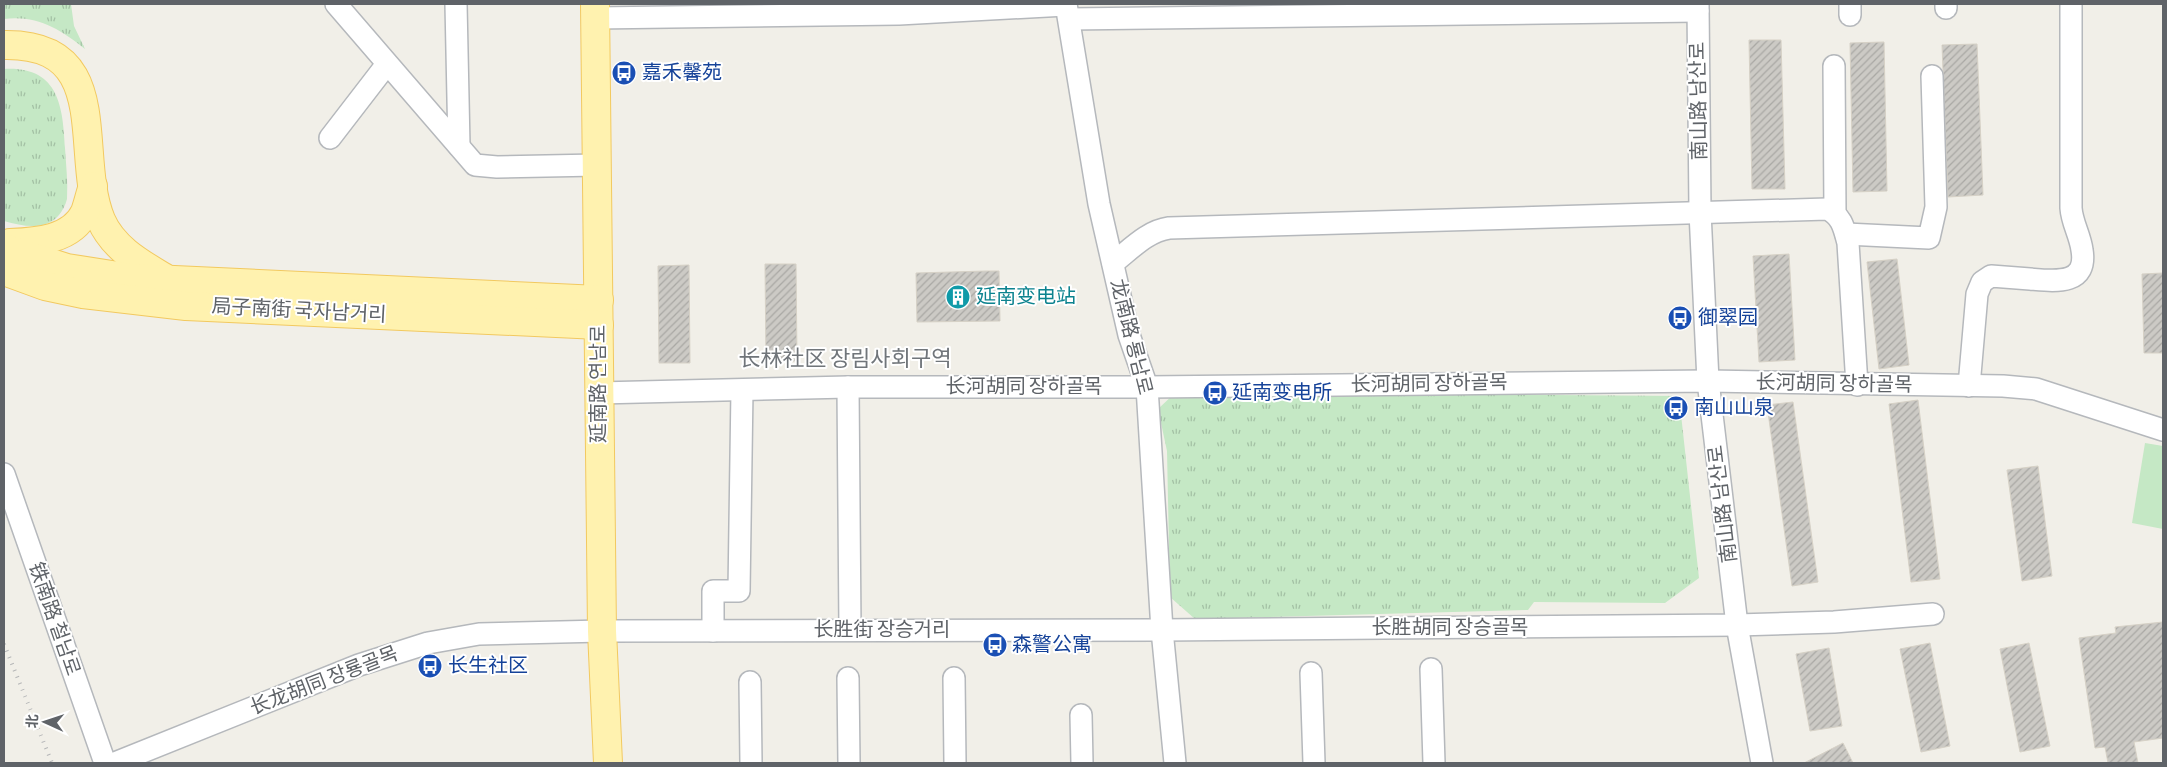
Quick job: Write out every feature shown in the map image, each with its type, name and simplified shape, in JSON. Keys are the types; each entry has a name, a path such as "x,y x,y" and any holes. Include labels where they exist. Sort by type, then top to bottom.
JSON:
{"main road":[{"name":"延南路 연남로","path":"595,11 602,631 608,763"},
{"path":"4,45 22,45 38,48 54,56 67,67 79,84 93,186 102,220 112,238 127,254 167,279"},
{"path":"4,244 48,240 64,234 84,213 93,186"},
{"name":"局子南街 국자남거리","path":"4,248 67,268 131,278 167,279 599,313"},
{"name":"局子南街 국자남거리","path":"4,271 46,286 83,294 186,306 599,313"}],"street":[{"path":"336,4 475,165 597,165"},
{"path":"456,4 459,146"},
{"path":"1969,386 1977,294 1982,282 1991,276 2062,281 2076,275 2082,266 2082,249 2072,220 2071,4"},
{"path":"595,11 899,14 1067,9 1698,7"},
{"name":"南山路 남산로","path":"1698,7 1700,212 1708,381 1737,625 1762,763"},
{"name":"龙南路 룡남로","path":"1067,9 1099,204 1129,335 1147,387 1162,630 1174,763"},
{"path":"330,138 387,64"},
{"path":"1834,66 1835,213"},
{"path":"1846,234 1929,238 1936,207 1932,76"},
{"path":"1113,263 1151,234 1159,229 1169,228 1827,209 1835,213 1843,224 1848,243 1857,385"},
{"name":"长河胡同 장하골목","path":"599,393 848,387 1147,387 1708,381 2003,386 2036,389 2163,430"},
{"path":"848,387 850,630"},
{"path":"713,631 713,591 739,591 742,390"},
{"name":"铁南路 철남로","path":"4,474 105,763"},
{"name":"长胜胡同 장승골목","path":"1162,630 1737,625 1834,622 1933,614"},
{"name":"长胜街 장승거리","path":"602,631 1162,630"},
{"name":"长龙胡同 장룡골목","path":"115,763 359,664 428,643 479,634 602,631"},
{"path":"1431,669 1434,763"},
{"path":"1310,674 1314,763"},
{"path":"848,678 849,763"},
{"path":"954,678 954,763"},
{"path":"750,682 751,763"},
{"path":"1081,715 1082,763"}],"green space":[{"path":"4,4 71,4 74,26 85,49 66,35 38,21 16,18 4,19"},
{"path":"4,69 22,70 36,74 47,81 59,103 64,132 67,199 57,217 42,225 14,224 4,221"},
{"path":"1176,392 1679,396 1699,578 1665,603 1534,602 1528,610 1195,619 1170,597 1167,451 1158,409"},
{"path":"2145,443 2163,446 2163,529 2132,523"}],"building":[{"path":"1749,40 1781,40 1785,189 1752,189"},
{"path":"1884,42 1887,191 1853,192 1850,43"},
{"path":"1977,44 1983,195 1948,197 1942,45"},
{"path":"1789,254 1795,360 1759,362 1753,256"},
{"path":"1897,259 1909,365 1879,369 1867,262"},
{"path":"765,264 796,264 797,361 766,362"},
{"path":"689,265 690,363 659,363 658,266"},
{"name":"延南变电站","path":"999,271 1000,321 917,322 916,273"},
{"path":"2163,273 2163,353 2144,353 2142,274"},
{"path":"1918,400 1940,579 1911,582 1889,404"},
{"path":"1793,402 1818,582 1792,586 1767,405"},
{"path":"2038,466 2052,576 2022,581 2007,470"},
{"path":"2163,622 2163,738 2134,742 2138,763 2108,763 2105,747 2095,748 2079,638 2116,633 2115,627"},
{"path":"1930,643 1950,746 1921,752 1900,649"},
{"path":"2029,643 2050,746 2020,752 2000,649"},
{"path":"1829,648 1842,726 1810,731 1796,654"},
{"path":"1843,743 1853,763 1804,763"}],"railway":[{"path":"4,644 52,763"}],"place":[{"name":"嘉禾馨苑","path":"624,73"},
{"name":"延南变电站","path":"958,297"},
{"name":"御翠园","path":"1680,318"},
{"name":"延南变电所","path":"1215,393"},
{"name":"南山山泉","path":"1676,408"},
{"name":"森警公寓","path":"995,645"},
{"name":"长生社区","path":"430,666"}],"district":[{"name":"长林社区 장림사회구역","path":"845,359"}]}
